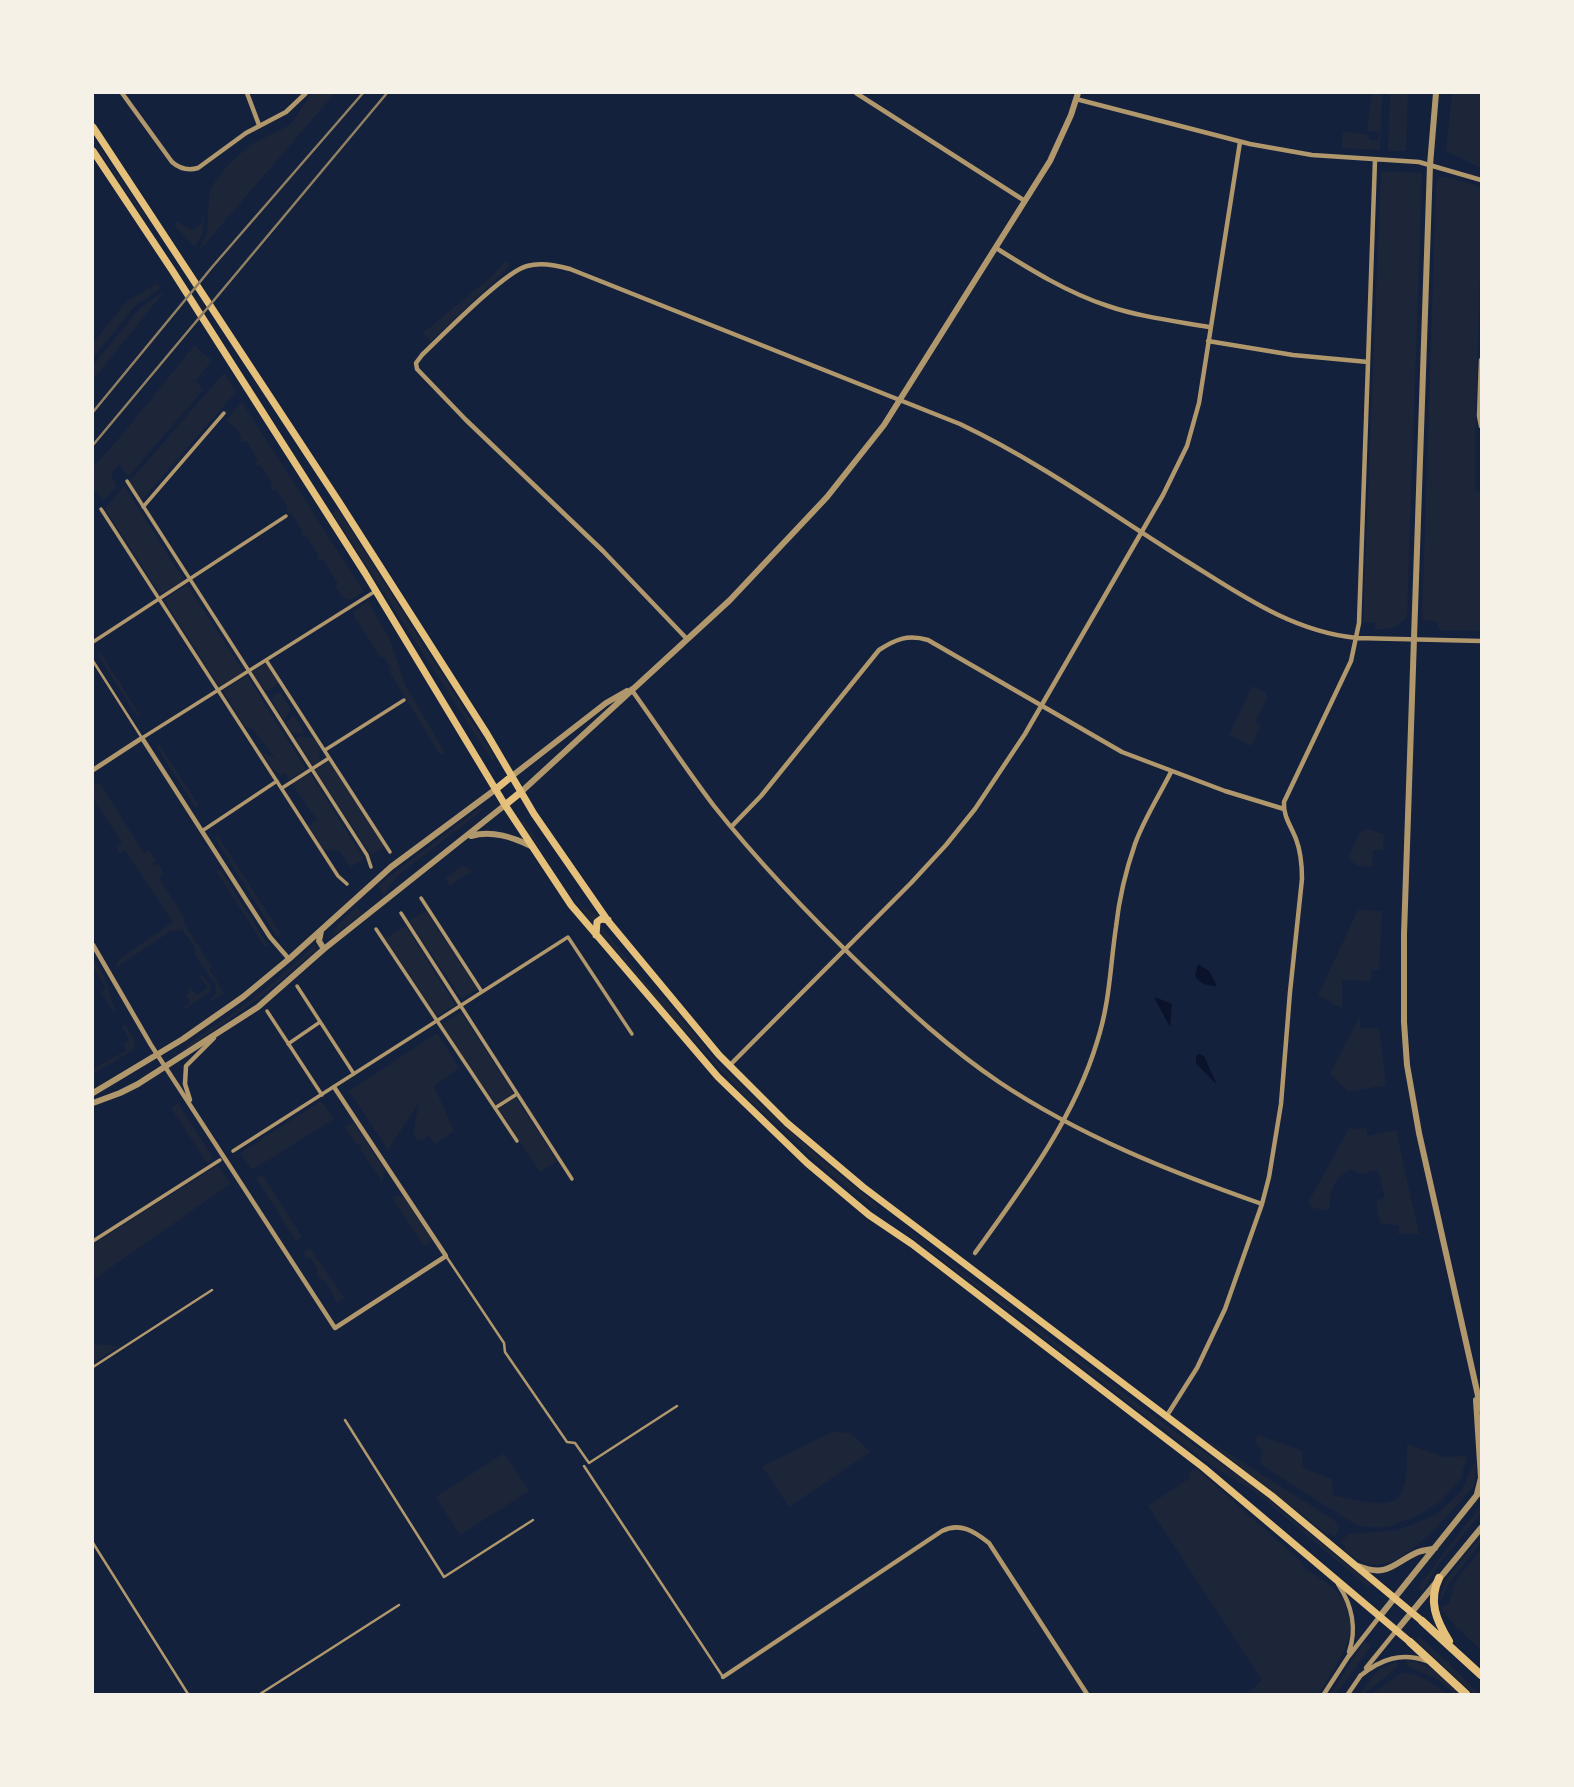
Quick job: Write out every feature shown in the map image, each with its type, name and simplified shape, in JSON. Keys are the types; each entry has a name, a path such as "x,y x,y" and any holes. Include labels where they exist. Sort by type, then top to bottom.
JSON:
{"highway":[{"path":"1439,1578 1433,1600 1436,1615 1454,1649"},
{"path":"1422,1621 1481,1675"},
{"path":"1410,1642 1466,1694"}],"main road":[{"path":"93,127 333,492 521,792 608,921 729,1066 786,1123 869,1191 1272,1496 1422,1621"},
{"path":"93,151 210,329 376,591 531,846 571,905 718,1077 807,1163 857,1205 1166,1438 1410,1642"},
{"path":"319,501 333,492"},
{"path":"496,789 512,776"},
{"path":"505,805 521,792"},
{"path":"596,935 597,922 601,919 608,921"},
{"path":"857,1205 868,1202 869,1191"}],"street":[{"path":"122,93 172,162 186,169 198,168 259,125 286,112 306,93"},
{"path":"247,93 259,125"},
{"path":"856,93 1025,201"},
{"path":"1436,93 1430,165 1403,967 1407,1065 1423,1153 1481,1409"},
{"path":"521,792 730,600 827,497 901,400 996,248 1050,161 1077,96 1240,142 1307,155 1414,161 1481,180"},
{"path":"729,1066 846,950 954,836 1025,734 1141,533 1187,446 1199,403 1240,142"},
{"path":"1166,1418 1192,1378 1225,1309 1262,1204 1276,1147 1302,879 1302,860 1284,809 1288,793 1351,661 1357,638 1375,160"},
{"path":"996,248 1017,263 1107,306 1209,327"},
{"path":"687,640 603,551 421,375 416,363 430,347 508,275 528,265 545,264 570,269 988,437 1263,608 1310,629 1357,638 1481,641"},
{"path":"1208,341 1293,355 1368,362"},
{"path":"1481,360 1481,426"},
{"path":"144,507 224,413"},
{"path":"127,481 367,855 371,867"},
{"path":"101,509 338,876 347,884"},
{"path":"93,642 286,516"},
{"path":"93,770 376,591"},
{"path":"732,826 761,796 879,650 903,637 916,636 928,640 1122,752 1171,772 1284,809"},
{"path":"266,660 390,852"},
{"path":"512,776 606,703 631,689"},
{"path":"631,689 677,755 765,866 846,950 921,1022 1001,1083 1064,1119 1111,1144 1177,1173 1262,1204"},
{"path":"325,750 404,700"},
{"path":"142,738 271,938 289,959"},
{"path":"282,788 329,758"},
{"path":"975,1253 1064,1119 1088,1069 1104,1020 1116,926 1135,842 1171,772"},
{"path":"202,831 277,781"},
{"path":"93,1093 158,1054 243,997 391,867 496,789"},
{"path":"93,1103 120,1093 258,1007 324,949 505,805"},
{"path":"465,838 495,834 531,846"},
{"path":"421,898 482,992"},
{"path":"401,913 572,1179"},
{"path":"324,926 318,938 324,949"},
{"path":"376,929 517,1141"},
{"path":"233,1151 568,937 632,1034"},
{"path":"93,944 165,1066 335,1328 446,1256 334,1087"},
{"path":"297,986 354,1074"},
{"path":"267,1011 322,1095"},
{"path":"288,1044 320,1022"},
{"path":"191,1104 185,1084 186,1066 217,1035"},
{"path":"495,1108 517,1094"},
{"path":"93,1241 220,1160"},
{"path":"1324,1694 1348,1657 1479,1492 1481,1478 1475,1388"},
{"path":"723,1677 942,1531 956,1526 989,1543 1087,1694"},
{"path":"1348,1694 1396,1630 1481,1528"},
{"path":"1354,1563 1369,1570 1386,1570 1416,1553 1435,1548"},
{"path":"1332,1575 1343,1592 1352,1615 1353,1639 1348,1657"},
{"path":"1360,1676 1384,1660 1400,1656 1416,1657 1438,1666"}],"lane":[{"path":"93,661 142,738"},
{"path":"446,1256 504,1343 505,1352 566,1442 575,1443 589,1463 677,1406"},
{"path":"93,1367 212,1290"},
{"path":"345,1420 444,1577 533,1520"},
{"path":"584,1466 723,1677"},
{"path":"93,1544 188,1694"},
{"path":"263,1693 399,1605"}],"shaded area":[{"path":"312,93 335,93 198,252 207,234 212,186 226,167 250,145 290,125"},
{"path":"1372,93 1382,93 1380,150 1341,148 1343,131 1369,135 1369,140 1378,141 1379,132 1367,131"},
{"path":"1390,93 1408,93 1406,151 1388,151"},
{"path":"1452,93 1481,93 1481,168 1446,151"},
{"path":"93,138 146,217 144,218 93,142"},
{"path":"1381,171 1422,173 1407,617 1393,628 1375,629 1375,622 1363,622"},
{"path":"1438,178 1476,185 1481,190 1475,489 1481,493 1481,631 1440,630 1436,621 1422,620 1436,186"},
{"path":"202,214 204,217 202,234 195,247 174,225 178,221 193,230 202,223"},
{"path":"505,261 509,262 509,267 431,341 423,333 492,276"},
{"path":"157,283 160,288 134,307 93,358 93,343 126,302"},
{"path":"162,292 93,380 93,365 139,309"},
{"path":"195,345 212,360 196,381 203,390 128,477 119,464 111,473 116,487 104,500 93,490 93,467"},
{"path":"224,373 236,392 142,500 130,481"},
{"path":"242,402 364,592 350,600 342,597 335,586 338,584 323,559 319,561 319,556 306,536 303,538 303,532 291,513 288,514 288,508 276,489 273,490 270,486 273,484 260,465 257,466 255,462 258,460 246,441 240,440 242,438 233,425 231,426 227,419"},
{"path":"124,486 184,580 161,595 105,509"},
{"path":"338,509 495,758 492,760 332,513"},
{"path":"187,585 244,672 220,687 164,600"},
{"path":"368,601 392,644 405,685 445,752 440,755 389,671 391,669 384,657 381,658 354,616 354,611"},
{"path":"100,652 140,715 137,716 97,654"},
{"path":"266,663 279,683 270,690 265,690 252,672"},
{"path":"247,676 306,769 289,780 285,773 282,775 273,770 260,751 275,758 252,728 245,727 223,691"},
{"path":"1252,686 1266,693 1267,698 1255,722 1261,725 1251,746 1229,735"},
{"path":"281,693 291,709 284,721 271,699"},
{"path":"294,715 305,734 292,733 286,723"},
{"path":"301,736 315,739 319,745 320,761 313,765 296,739"},
{"path":"159,744 199,806 196,808 156,746"},
{"path":"329,761 385,846 371,855 315,770"},
{"path":"310,773 364,859 351,867 339,851 324,850 309,826 317,820 292,784"},
{"path":"99,782 144,853 149,850 156,861 154,866 158,864 164,874 159,878 212,967 209,969 224,993 212,1001 216,985 195,955 195,947 182,930 171,931 117,967 116,964 122,957 173,922 125,850 120,853 116,847 122,843 93,798 93,786"},
{"path":"480,808 482,810 479,813 398,875 384,895 378,886"},
{"path":"523,819 566,886 521,821"},
{"path":"1368,829 1384,834 1383,850 1373,850 1372,867 1358,866 1348,858 1359,834"},
{"path":"218,836 281,934 277,937 215,838"},
{"path":"462,865 472,871 450,886 445,879"},
{"path":"215,869 221,871 268,945 265,947"},
{"path":"569,890 583,906 600,917 591,922"},
{"path":"357,906 362,914 331,937 339,923"},
{"path":"1358,910 1382,911 1379,970 1371,970 1371,981 1342,980 1342,1009 1318,995"},
{"path":"426,911 477,989 462,999 409,921"},
{"path":"599,923 652,990 665,999 715,1059 821,1159 878,1206 876,1210 828,1172 742,1093 676,1022 598,930"},
{"path":"406,926 455,1005 437,1016 385,938"},
{"path":"315,945 316,950 265,994 187,1049 186,1046 261,993"},
{"path":"93,963 105,978 116,1011 114,1012 101,992 106,988"},
{"path":"1198,964 1209,971 1217,986 1204,984 1197,979 1195,976"},
{"path":"202,974 211,987 210,992 184,1007 190,1002 181,988 187,995 187,990 191,988 197,995 208,987 200,977"},
{"path":"1155,999 1172,1004 1170,1027"},
{"path":"461,1012 557,1161 540,1172 442,1024"},
{"path":"1358,1019 1360,1028 1379,1028 1386,1085 1349,1092 1330,1074"},
{"path":"122,1026 126,1026 135,1040 133,1050 93,1074 93,1069 127,1050 123,1044 129,1039"},
{"path":"437,1033 459,1068 434,1086 454,1131 435,1144 429,1136 418,1141 413,1135 419,1103 388,1150 349,1091"},
{"path":"1196,1056 1204,1056 1217,1085 1196,1063"},
{"path":"321,1101 334,1119 252,1170 240,1153"},
{"path":"178,1103 213,1158 207,1163 171,1108"},
{"path":"354,1123 385,1171 382,1181 360,1149 362,1147 359,1143 357,1145 344,1126"},
{"path":"1366,1127 1368,1136 1396,1130 1419,1234 1398,1234 1399,1226 1380,1223 1376,1200 1385,1198 1378,1170 1361,1174 1350,1169 1339,1178 1333,1187 1329,1211 1312,1208 1308,1203 1349,1128"},
{"path":"218,1165 230,1184 93,1280 93,1244"},
{"path":"262,1174 302,1237 296,1241 256,1178"},
{"path":"403,1196 432,1240 424,1246 392,1197"},
{"path":"905,1229 1175,1432 1243,1479 1371,1584 1368,1587 1258,1494 1205,1461 904,1231"},
{"path":"310,1248 344,1298 337,1303 325,1280 322,1281 316,1273 318,1270 310,1257 307,1259 303,1253"},
{"path":"93,1344 119,1346 93,1363"},
{"path":"833,1432 851,1433 870,1452 789,1507 762,1466"},
{"path":"1258,1435 1302,1451 1303,1468 1332,1479 1333,1495 1370,1502 1393,1501 1400,1495 1405,1484 1407,1444 1444,1457 1467,1456 1461,1479 1441,1501 1417,1516 1376,1528 1356,1525 1260,1464 1263,1452 1255,1441"},
{"path":"1208,1442 1335,1521 1339,1527 1335,1537 1330,1533 1328,1535"},
{"path":"504,1453 529,1491 460,1535 436,1497"},
{"path":"1475,1460 1476,1476 1473,1487 1429,1534 1402,1556 1389,1563 1373,1565 1359,1560 1344,1549 1346,1547 1340,1542 1349,1534 1398,1530 1436,1515 1461,1492"},
{"path":"1195,1468 1304,1564 1302,1566 1332,1587 1346,1604 1350,1617 1347,1643 1319,1694 1247,1694 1262,1680 1148,1506 1190,1478 1189,1472"},
{"path":"1481,1505 1481,1513 1440,1562 1423,1591 1418,1587"},
{"path":"1481,1536 1481,1542 1439,1601 1445,1581"},
{"path":"1481,1549 1481,1650 1440,1608 1449,1603 1455,1582"},
{"path":"1419,1637 1479,1694 1473,1694 1416,1640"},
{"path":"1365,1641 1371,1646 1336,1694 1330,1694"},
{"path":"1404,1660 1428,1667 1459,1694 1454,1694 1439,1680 1409,1667"},
{"path":"1397,1661 1398,1667 1364,1694 1359,1694 1378,1670"},
{"path":"1401,1673 1420,1676 1446,1694 1372,1694"}],"railway":[{"path":"93,412 213,266 363,93"},
{"path":"93,445 387,93"}]}
